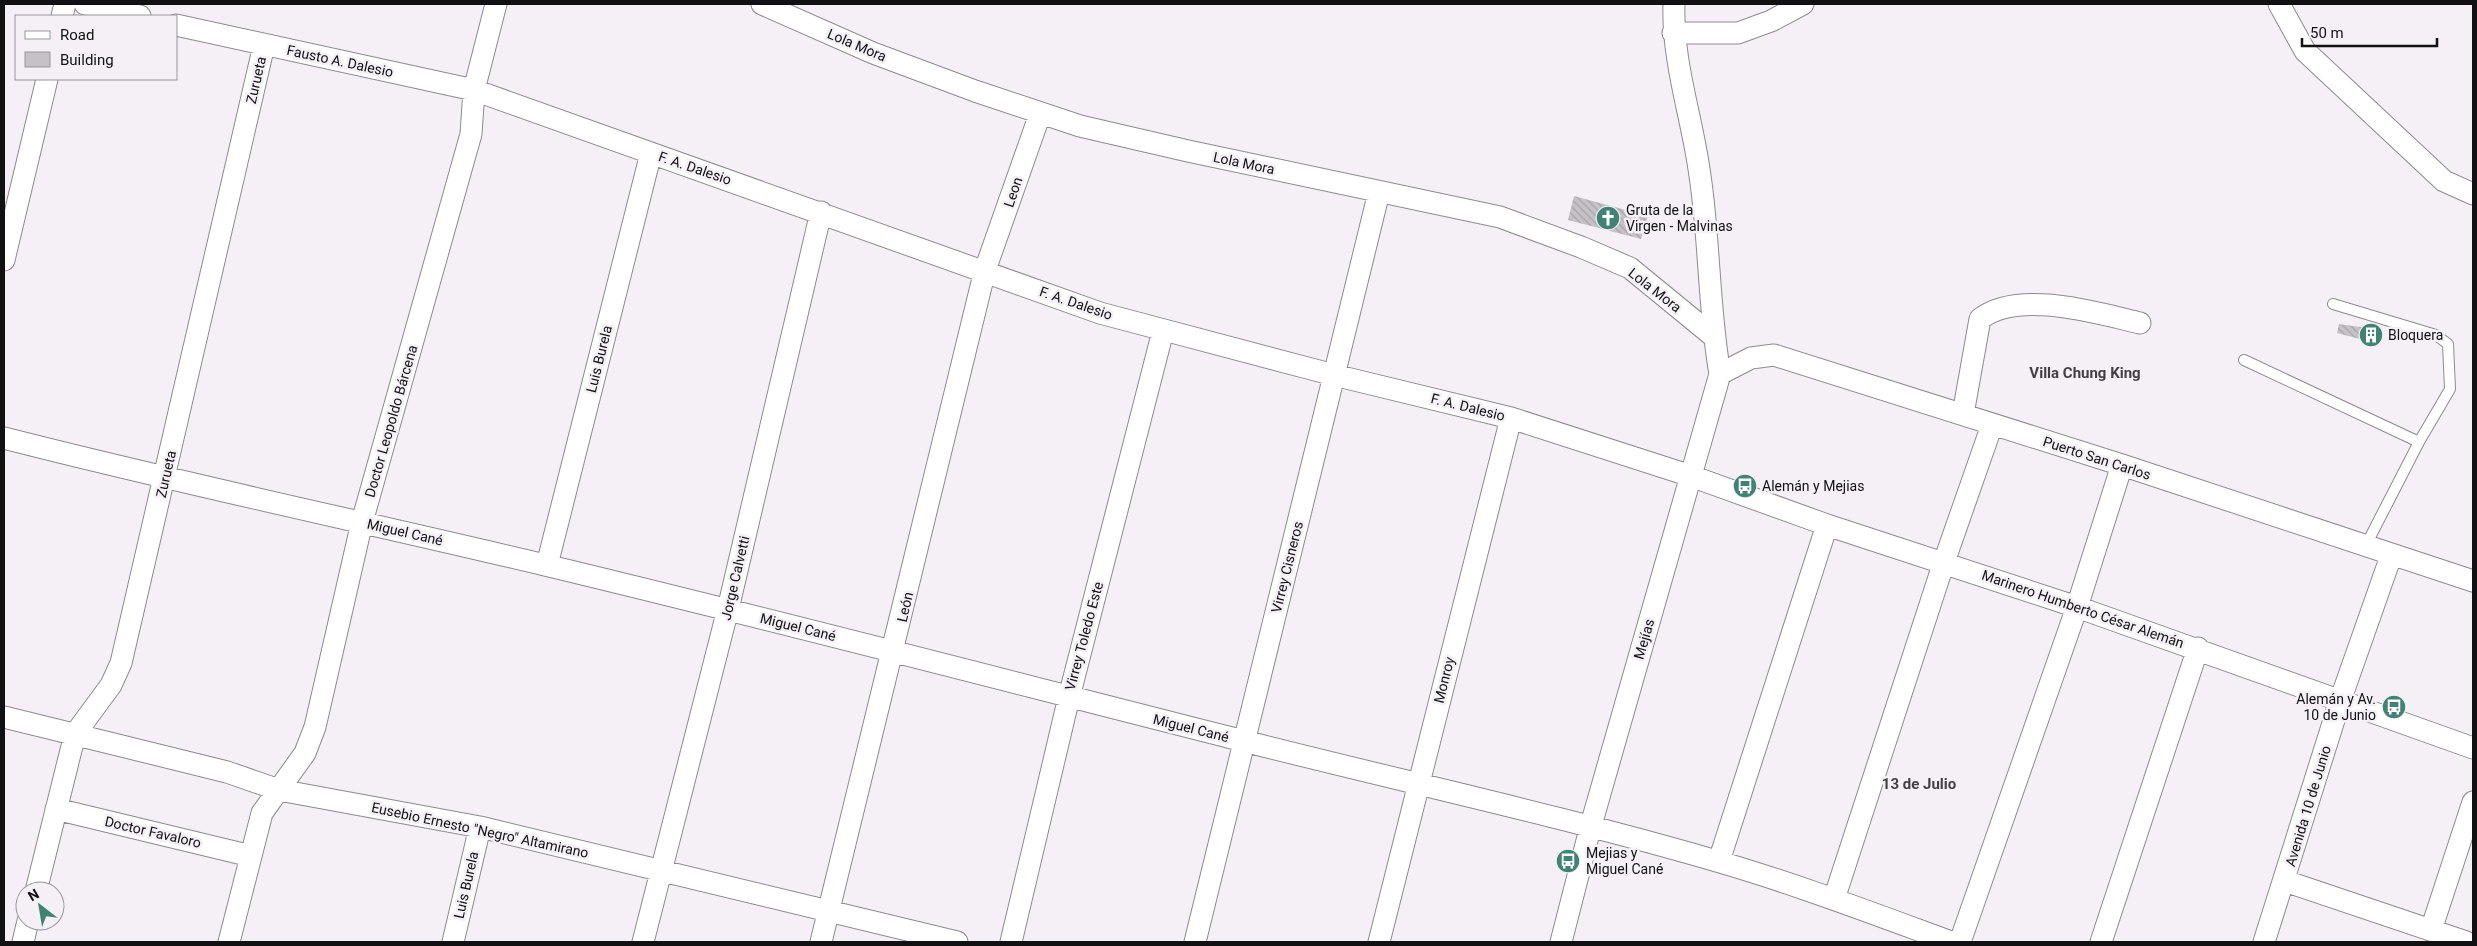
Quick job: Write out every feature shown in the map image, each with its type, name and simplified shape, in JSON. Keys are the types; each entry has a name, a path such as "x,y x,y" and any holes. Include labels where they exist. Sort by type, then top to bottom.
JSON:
{"street":[{"path":"85,4 135,15"},
{"name":"Doctor Leopoldo Bárcena","path":"230,942 262,814 305,753 315,727 362,522 471,134 474,90 496,4"},
{"name":"Lola Mora","path":"762,4 873,53 1040,114 1080,126 1188,151 1500,217 1581,247 1630,268 1713,336"},
{"name":"Mejías","path":"1562,942 1591,825 1720,374 1713,336 1699,169 1673,33 1674,4"},
{"path":"1673,33 1738,32 1771,21 1803,4"},
{"path":"2278,4 2305,51 2444,181 2473,194"},
{"name":"Fausto A. Dalesio","path":"178,25 474,90"},
{"name":"Zurueta","path":"38,881 75,734 111,686 120,663 165,479 264,45"},
{"path":"4,260 47,80"},
{"name":"F. A. Dalesio","path":"474,90 985,270 1100,313 1334,375 1512,418 1690,476"},
{"name":"Leon","path":"985,270 1040,114"},
{"name":"Luis Burela","path":"547,565 651,152"},
{"name":"Virrey Cisneros","path":"1195,942 1379,192"},
{"name":"Jorge Calvetti","path":"643,942 728,609 820,212"},
{"name":"León","path":"821,942 894,652 985,270"},
{"path":"1963,414 1980,319 1991,310 2055,304 2140,323"},
{"name":"Virrey Toledo Este","path":"1011,942 1068,697 1163,331"},
{"name":"Puerto San Carlos","path":"1720,374 1751,358 1774,355 2122,465 2392,556 2473,581"},
{"name":"Monroy","path":"1379,942 1512,418"},
{"path":"1834,899 1944,562 1992,425"},
{"name":"Miguel Cané","path":"4,438 165,479 362,522 728,609 1068,697 1591,825 1719,862 1834,899 1952,942"},
{"path":"1960,942 2077,607 2122,465"},
{"name":"Marinero Humberto César Alemán","path":"1690,476 1827,525 1944,562 2198,648 2473,748"},
{"path":"1719,862 1827,525"},
{"name":"Avenida 10 de Junio","path":"2264,942 2285,881 2340,701 2392,556"},
{"path":"2101,942 2198,648"},
{"name":"Eusebio Ernesto \"Negro\" Altamirano","path":"4,717 227,772 279,790 480,827 661,870 829,913 957,942"},
{"path":"2432,930 2473,802"},
{"name":"Doctor Favaloro","path":"56,809 251,856"},
{"name":"Luis Burela","path":"452,942 480,827"},
{"path":"2285,881 2466,942"}],"lane":[{"path":"2333,304 2436,335 2448,344 2450,389 2419,442 2365,547"},
{"path":"2244,360 2419,442"}],"building":[{"name":"Gruta de la Virgen - Malvinas","path":"1574,196 1648,216 1641,239 1568,220"},
{"path":"2339,324 2381,330 2379,344 2337,333"}],"place":[{"name":"Gruta de la Virgen - Malvinas","path":"1608,218"},
{"name":"Bloquera","path":"2371,335"},
{"name":"Alemán y Mejias","path":"1745,486"},
{"name":"Alemán y Av. 10 de Junio","path":"2394,707"},
{"name":"Mejias y Miguel Cané","path":"1568,861"}],"district":[{"name":"Villa Chung King","path":"2085,373"},
{"name":"13 de Julio","path":"1919,784"}]}
